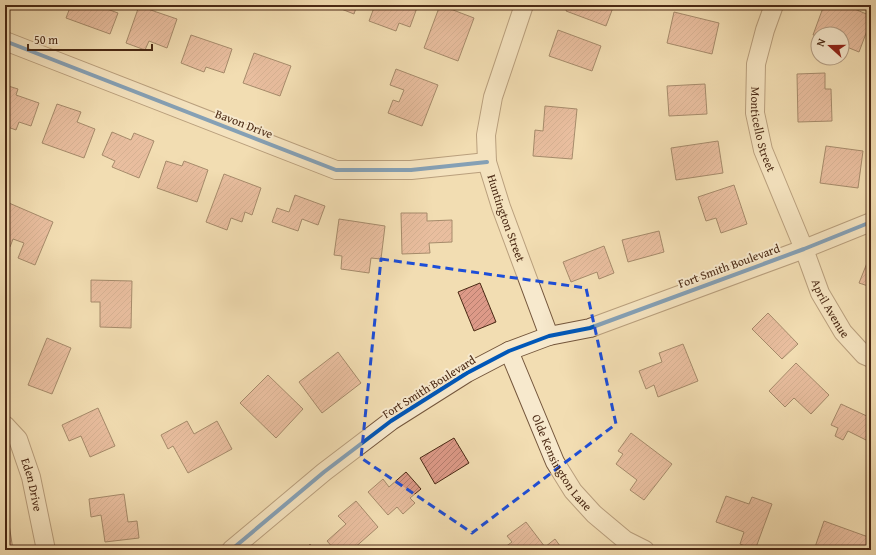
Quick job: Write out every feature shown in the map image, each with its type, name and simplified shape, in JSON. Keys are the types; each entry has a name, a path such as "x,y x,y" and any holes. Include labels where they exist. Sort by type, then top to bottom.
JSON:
{"street":[{"name":"Huntington Street","path":"524,5 493,97 486,135 487,162 501,207 549,336"},
{"name":"Monticello Street","path":"774,5 765,30 756,64 755,113 763,150 804,249"},
{"name":"Bavon Drive","path":"5,41 336,170 411,170 487,162"},
{"name":"Fort Smith Boulevard","path":"231,550 324,472 391,421 467,373 510,351 549,336 590,328 804,249 871,222"},
{"name":"April Avenue","path":"804,249 820,293 843,332 864,355 871,358"},
{"name":"Olde Kensington Lane","path":"510,351 555,462 573,491 622,545 645,550"},
{"name":"Eden Drive","path":"5,425 18,439 31,477 46,550"}],"highlighted area":[{"path":"381,259 586,288 616,424 472,533 361,458"}],"building":[{"path":"71,5 96,5 118,13 110,34 66,18"},
{"path":"331,5 357,5 354,14"},
{"path":"375,5 418,5 410,27 399,23 396,31 369,21"},
{"path":"440,5 474,18 458,61 424,48"},
{"path":"568,5 614,5 606,26 566,11"},
{"path":"824,5 851,5 850,7 871,16 871,20 859,52 850,48 850,26 816,26"},
{"path":"139,6 177,19 167,48 149,41 145,50 126,43"},
{"path":"674,12 719,23 712,54 667,43"},
{"path":"558,30 601,46 592,71 549,56"},
{"path":"191,35 232,49 224,73 206,67 204,72 181,63"},
{"path":"254,53 291,66 280,96 243,83"},
{"path":"396,69 438,85 422,126 388,113 393,100 399,102 404,90 390,85"},
{"path":"825,73 825,89 831,89 832,121 798,122 797,74"},
{"path":"705,84 707,114 669,116 667,86"},
{"path":"5,85 18,89 16,95 39,103 31,126 19,122 16,130 5,126"},
{"path":"57,104 81,112 77,122 95,129 84,158 42,143"},
{"path":"545,106 577,109 572,159 533,156 535,130 543,131"},
{"path":"112,132 131,140 134,133 154,141 139,178 112,167 115,161 102,155"},
{"path":"718,141 723,173 676,180 671,148"},
{"path":"826,146 863,151 858,188 820,183"},
{"path":"166,161 182,166 184,161 208,170 197,202 157,188"},
{"path":"224,174 261,188 252,215 245,212 242,222 231,218 227,230 206,222"},
{"path":"734,185 747,224 721,233 716,218 706,221 698,197"},
{"path":"295,195 325,206 318,225 302,219 298,231 272,222 277,208 289,212"},
{"path":"9,203 53,222 35,265 18,258 24,243 13,239 10,247 5,245 5,212"},
{"path":"401,213 427,213 427,221 452,220 452,242 429,243 430,253 402,254"},
{"path":"339,219 385,226 381,259 371,258 369,273 341,269 342,256 334,255"},
{"path":"659,231 664,252 628,262 622,240"},
{"path":"604,246 614,273 599,279 597,272 571,282 563,262"},
{"path":"867,263 871,264 871,287 859,283"},
{"path":"91,280 132,281 131,328 100,327 100,302 91,302"},
{"path":"480,283 496,322 474,331 458,292"},
{"path":"768,313 798,344 782,359 752,329"},
{"path":"47,338 71,348 52,394 28,385"},
{"path":"683,344 698,381 658,397 654,385 646,389 639,371 662,362 659,353"},
{"path":"338,352 361,383 322,413 299,382"},
{"path":"796,363 829,395 811,414 794,398 785,407 769,391"},
{"path":"268,375 303,409 276,438 240,403"},
{"path":"841,404 871,418 871,430 866,440 848,431 843,440 835,436 838,428 831,425"},
{"path":"98,408 115,446 90,457 81,436 69,441 62,425"},
{"path":"187,421 194,434 217,421 232,449 188,473 173,446 168,449 161,435"},
{"path":"631,433 672,464 644,500 630,490 637,480 616,464 623,454 618,451"},
{"path":"454,438 469,463 435,484 420,458"},
{"path":"406,472 421,489 410,498 415,503 403,514 397,507 388,515 368,492 383,479 389,487"},
{"path":"124,494 128,522 137,521 139,538 105,542 101,515 91,517 89,499"},
{"path":"726,496 749,504 752,497 772,504 755,550 740,544 744,532 716,522"},
{"path":"356,501 378,527 352,550 335,550 327,541 346,524 338,516"},
{"path":"5,511 7,511 13,550 5,550"},
{"path":"824,521 871,538 866,550 814,550"},
{"path":"526,522 545,547 555,539 563,550 501,550 512,542 507,536"},
{"path":"310,544 316,550 304,550"}],"cycle path":[{"path":"5,41 336,170 411,170 487,162"},
{"path":"231,550 324,472 391,421 467,373 509,351 549,336 590,328 804,249 871,222"}]}
